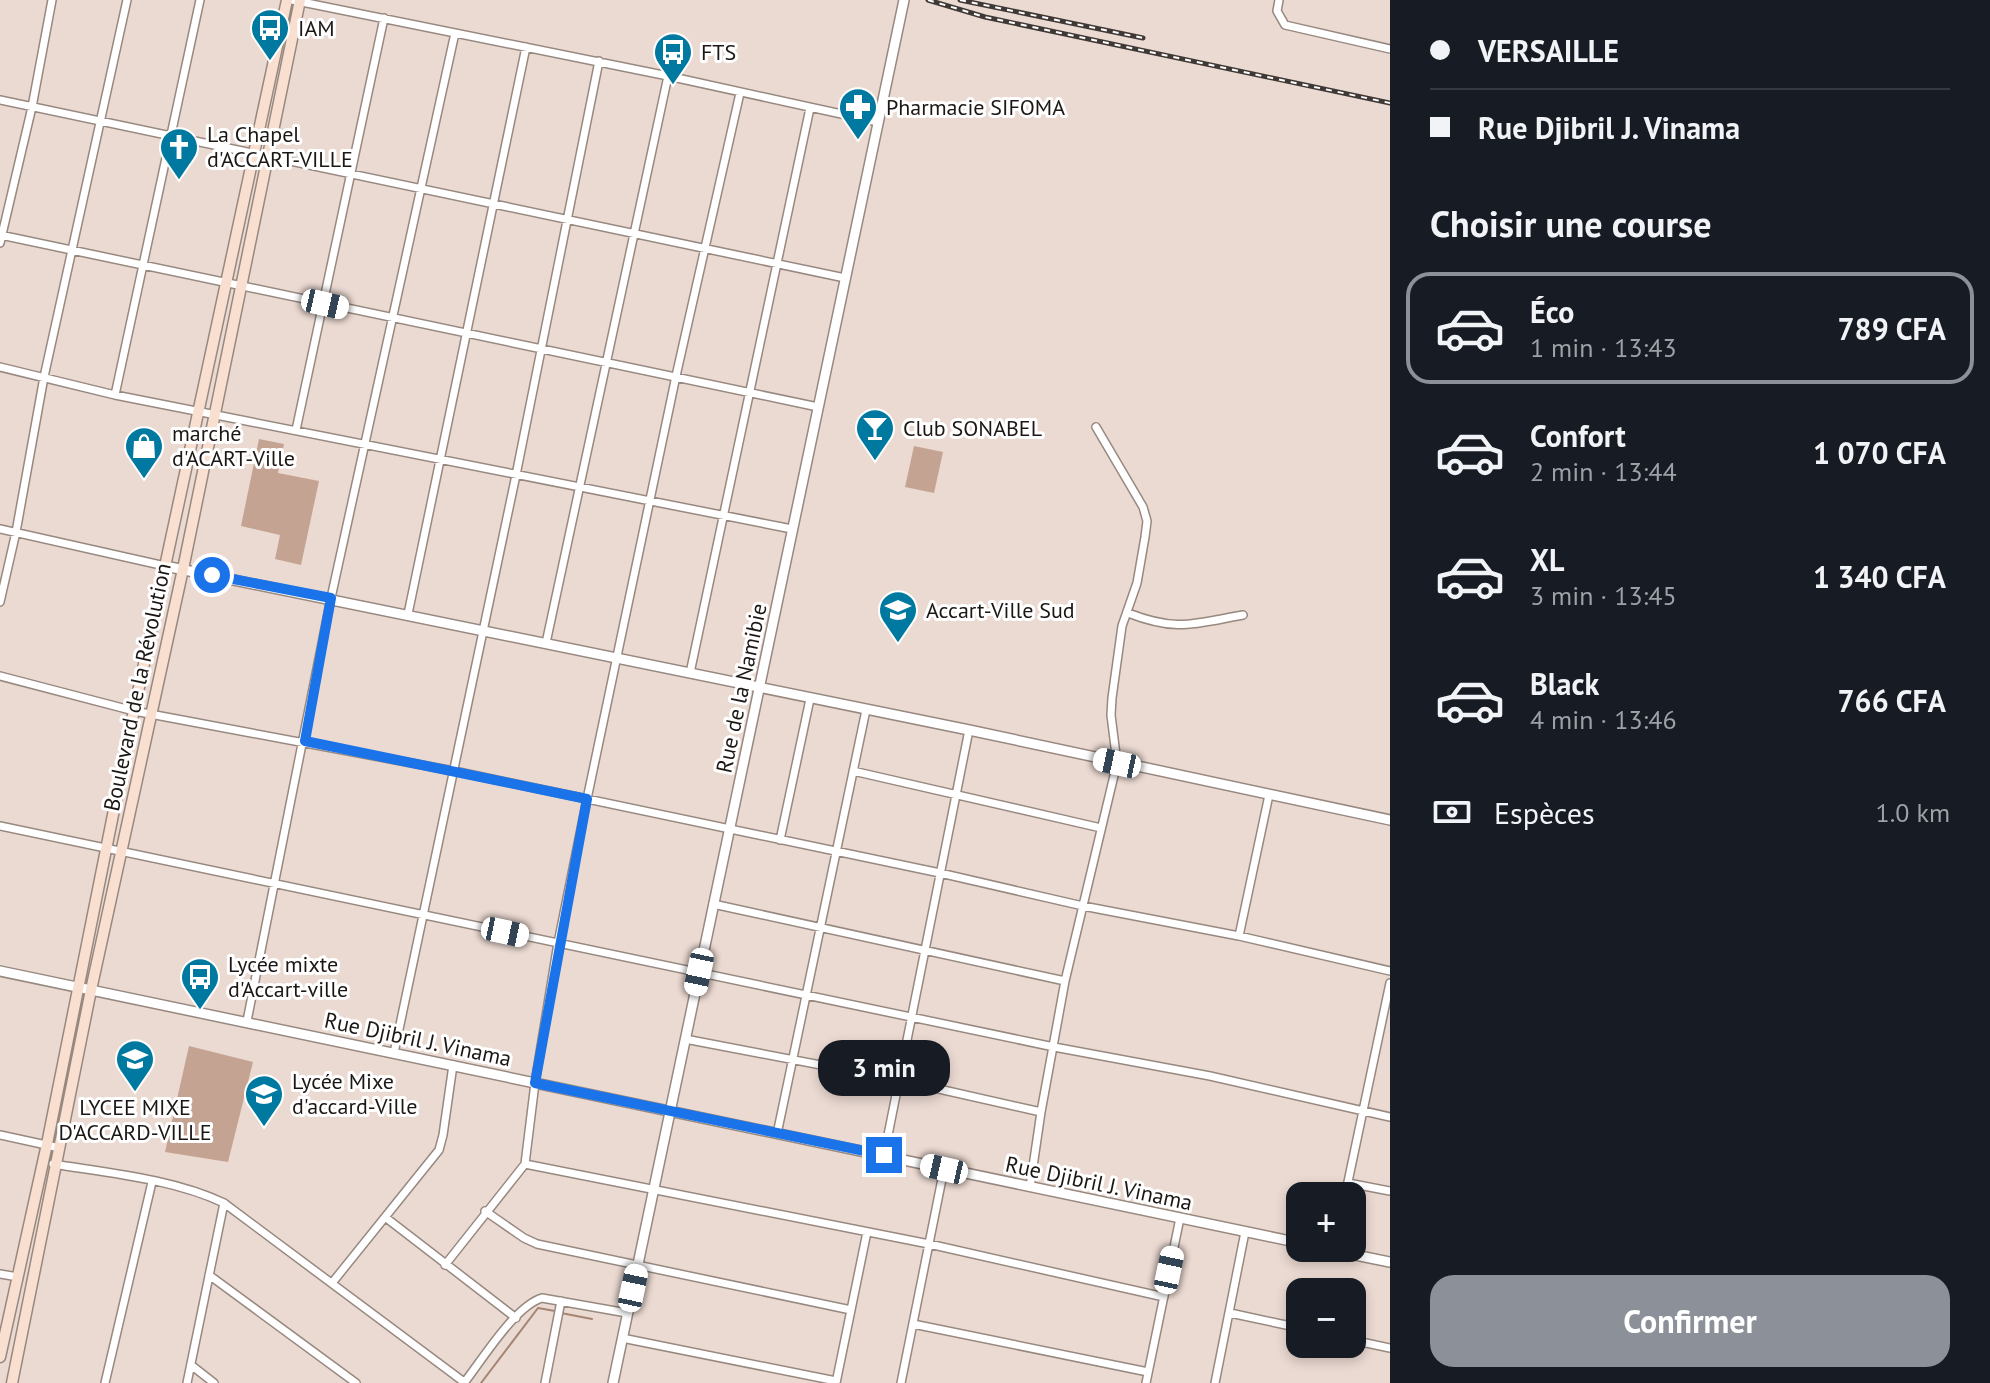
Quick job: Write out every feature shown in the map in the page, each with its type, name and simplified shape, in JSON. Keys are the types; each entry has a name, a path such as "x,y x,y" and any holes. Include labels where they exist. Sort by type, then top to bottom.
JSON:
{"main road":[{"name":"Boulevard de la Révolution","path":"0,1357 253,153 294,0"},
{"name":"Boulevard de la Révolution","path":"12,1383 91,990 183,569 268,156 294,0"}],"street":[{"path":"52,0 32,107 1,238 818,407"},
{"path":"0,602 44,377 127,0"},
{"path":"115,395 200,0"},
{"path":"294,0 599,61 878,122"},
{"name":"Rue de la Namibie","path":"613,1383 904,0"},
{"path":"1279,0 1277,11 1285,25 1390,49"},
{"path":"296,430 384,18"},
{"path":"247,1021 331,598 455,33"},
{"path":"408,614 526,47"},
{"path":"394,1053 516,475 599,61"},
{"path":"546,643 668,76"},
{"path":"445,1265 525,1164 558,943 676,376 740,93"},
{"path":"0,100 845,278"},
{"path":"690,673 810,108"},
{"path":"0,367 198,412 792,529"},
{"path":"1030,1187 1065,981 1117,763 1111,706 1120,637 1137,583 1147,521 1143,507 1096,427"},
{"path":"0,529 165,566 969,730 1390,820"},
{"path":"1128,613 1164,625 1184,626 1243,615"},
{"path":"0,676 134,711 454,771 1083,906 1239,936 1390,971"},
{"path":"780,840 810,699"},
{"path":"777,1134 866,710"},
{"path":"884,1155 969,730"},
{"path":"853,771 1101,828"},
{"path":"1239,936 1269,795"},
{"path":"0,826 1054,1047 1210,1076 1390,1117"},
{"path":"713,904 1065,981"},
{"name":"Rue Djibril J. Vinama","path":"0,971 1286,1240"},
{"path":"1348,1182 1390,983"},
{"path":"685,1039 793,1058 1041,1112"},
{"path":"332,1283 439,1150 453,1065"},
{"path":"0,1135 60,1148"},
{"path":"43,1162 152,1182 224,1203 464,1383 516,1318 538,1299 627,1313"},
{"path":"525,1164 929,1244 1164,1297"},
{"path":"901,1383 944,1169"},
{"path":"105,1383 152,1182"},
{"path":"1366,1186 1390,1191"},
{"path":"187,1383 224,1203"},
{"path":"485,1211 537,1244 851,1310"},
{"path":"385,1217 516,1318"},
{"path":"1146,1383 1180,1218"},
{"path":"622,1338 836,1382 867,1232"},
{"path":"1215,1383 1245,1232"},
{"path":"1366,1257 1390,1262"},
{"path":"0,1274 18,1277"},
{"path":"209,1275 356,1383"},
{"path":"545,1383 561,1301"},
{"path":"1230,1313 1286,1325"},
{"path":"913,1324 1148,1372"},
{"path":"1366,1343 1390,1348"},
{"path":"191,1365 214,1383"}],"shaded area":[{"path":"259,439 284,444 278,473 319,481 301,565 275,559 280,535 241,526"},
{"path":"914,446 943,452 934,493 905,487"},
{"path":"189,1046 253,1062 228,1162 165,1152"}],"waterway":[{"path":"481,1383 538,1308 555,1311"},
{"path":"561,1313 592,1319"}],"railway":[{"path":"928,0 985,17 1390,103"},
{"path":"960,0 1143,38"}],"place":[{"name":"IAM","path":"270,62"},
{"name":"FTS","path":"673,86"},
{"name":"Pharmacie SIFOMA","path":"858,141"},
{"name":"La Chapel d'ACCART-VILLE","path":"179,181"},
{"name":"Club SONABEL","path":"875,462"},
{"name":"marché d'ACART-Ville","path":"144,480"},
{"name":"Accart-Ville Sud","path":"898,644"},
{"name":"Lycée mixte d'Accart-ville","path":"200,1011"},
{"name":"LYCEE MIXE D'ACCARD-VILLE","path":"135,1093"},
{"name":"Lycée Mixe d'accard-Ville","path":"264,1128"}],"route":[{"path":"212,575 331,598 305,741 587,799 558,943 535,1083 884,1155"}]}
